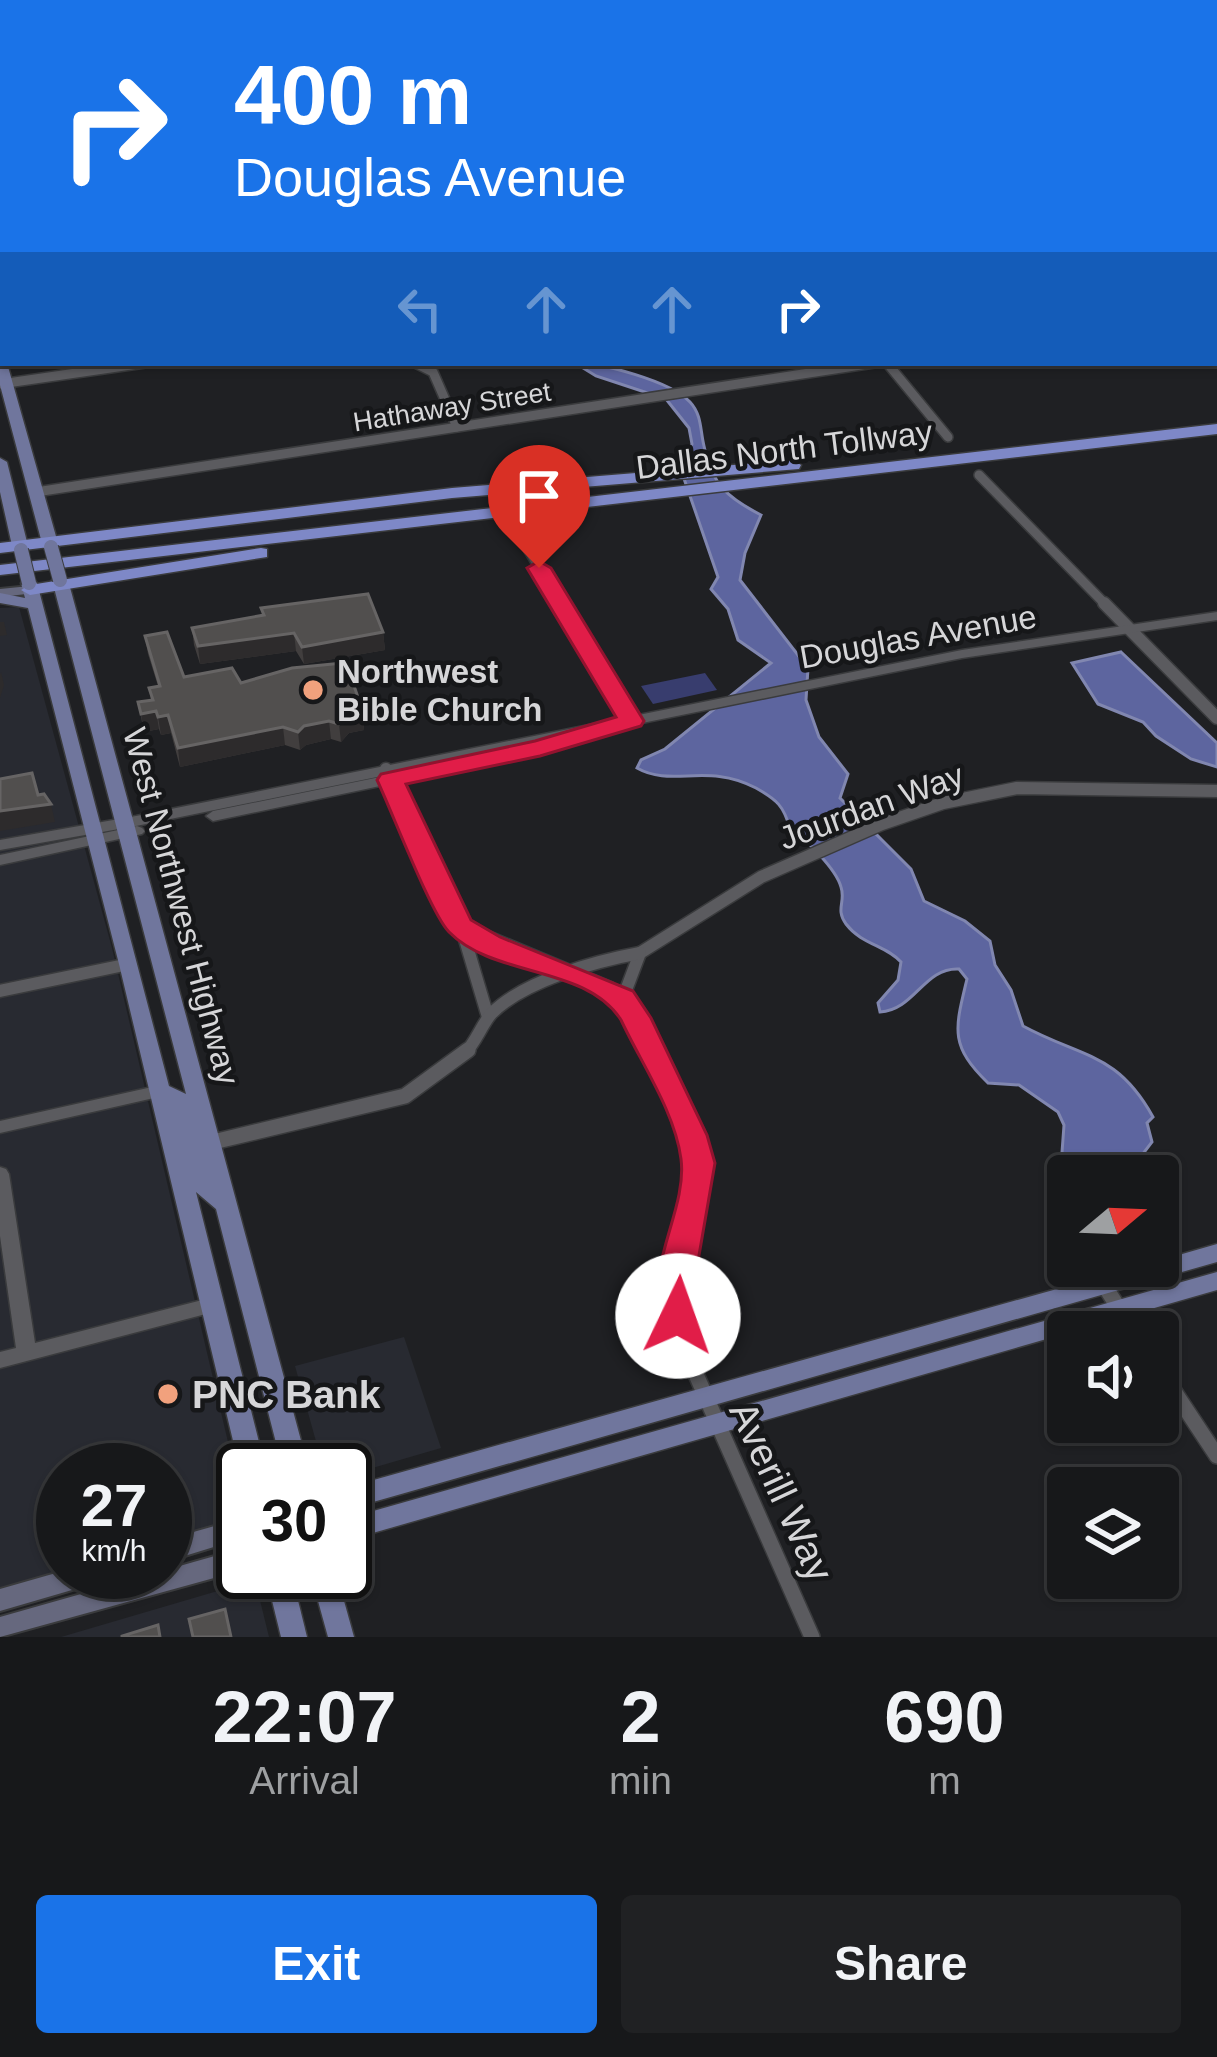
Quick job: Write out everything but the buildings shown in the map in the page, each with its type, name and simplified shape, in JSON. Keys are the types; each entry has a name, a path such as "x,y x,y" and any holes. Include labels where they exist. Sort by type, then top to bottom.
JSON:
{"highway":[{"name":"Dallas North Tollway","path":"0,559 1217,419"},
{"name":"Dallas North Tollway","path":"0,570 1217,429"},
{"path":"13,548 475,491 824,463"},
{"path":"31,593 61,583 440,520"}],"main road":[{"name":"West Northwest Highway","path":"3,384 4,404 36,492 61,583 289,1443"},
{"name":"West Northwest Highway","path":"0,462 13,548 31,593 95,834 247,1443"},
{"path":"0,595 31,593"},
{"path":"84,795 113,790"},
{"path":"161,1091 182,1101 204,1187 226,1205"},
{"path":"1179,1264 1217,1253"},
{"path":"372,1522 1217,1281"},
{"path":"372,1491 1097,1287"},
{"path":"0,1628 216,1567"},
{"path":"0,1600 36,1590"},
{"path":"285,1599 294,1637"},
{"path":"330,1599 341,1637"}],"street":[{"path":"3,384 125,366"},
{"path":"421,366 433,372 457,427"},
{"name":"Hathaway Street","path":"36,492 854,366"},
{"path":"889,366 947,437"},
{"path":"979,475 1217,718"},
{"path":"516,529 632,721"},
{"name":"Douglas Avenue","path":"0,844 124,829 962,654 1217,616"},
{"path":"388,775 459,926 486,998 488,1017"},
{"name":"Jourdan Way","path":"208,1143 405,1096 456,1063 475,1043 488,1017 507,1000 592,962 640,953 760,877 881,824 943,803 1017,788 1217,790"},
{"name":"Douglas Avenue","path":"0,860 95,834"},
{"path":"459,926 489,944 572,972 623,998 640,953"},
{"path":"0,991 129,964"},
{"name":"Averill Way","path":"623,998 691,1135 699,1163 676,1290 682,1342 702,1397 812,1637"},
{"path":"0,1127 161,1091"},
{"path":"0,1174 27,1353"},
{"path":"1105,1287 1120,1310"},
{"path":"0,1360 214,1305"},
{"path":"1179,1399 1217,1456"}],"shaded area":[{"path":"580,366 652,380 694,407 717,480 739,503 761,515 740,580 808,668 806,700 819,737 848,774 840,798 911,869 924,901 965,921 990,941 995,965 1011,990 1023,1026 1097,1059 1126,1080 1153,1117 1147,1123 1152,1142 1142,1155 1062,1155 1064,1125 1058,1112 1019,1085 988,1083 975,1070 958,1036 967,979 959,969 937,975 902,1004 880,1012 878,1003 898,980 901,962 846,924 838,880 820,855 790,829 774,800 738,780 663,776 637,768 641,760 665,749 771,663 738,640 728,609 711,589 718,577 680,467 692,444 689,428 666,399"},
{"path":"19,607 112,948 228,1443 216,1443 216,1531 192,1537 192,1443 36,1443 36,1581 0,1592 0,608"},
{"path":"1121,652 1217,743 1217,767 1191,759 1143,722 1098,704 1072,663"},
{"path":"705,673 717,690 653,704 641,686"},
{"path":"404,1337 441,1448 372,1468 372,1443 316,1443 295,1366"},
{"path":"216,1591 216,1599 260,1599 269,1637 61,1637 192,1599"}],"place":[{"name":"Northwest Bible Church","path":"313,690"},
{"name":"PNC Bank","path":"168,1394"}],"route":[{"path":"539,568 632,721 540,748 391,780 459,926 489,944 598,985 623,998 636,1018 691,1135 699,1163 679,1266 678,1316"}]}
